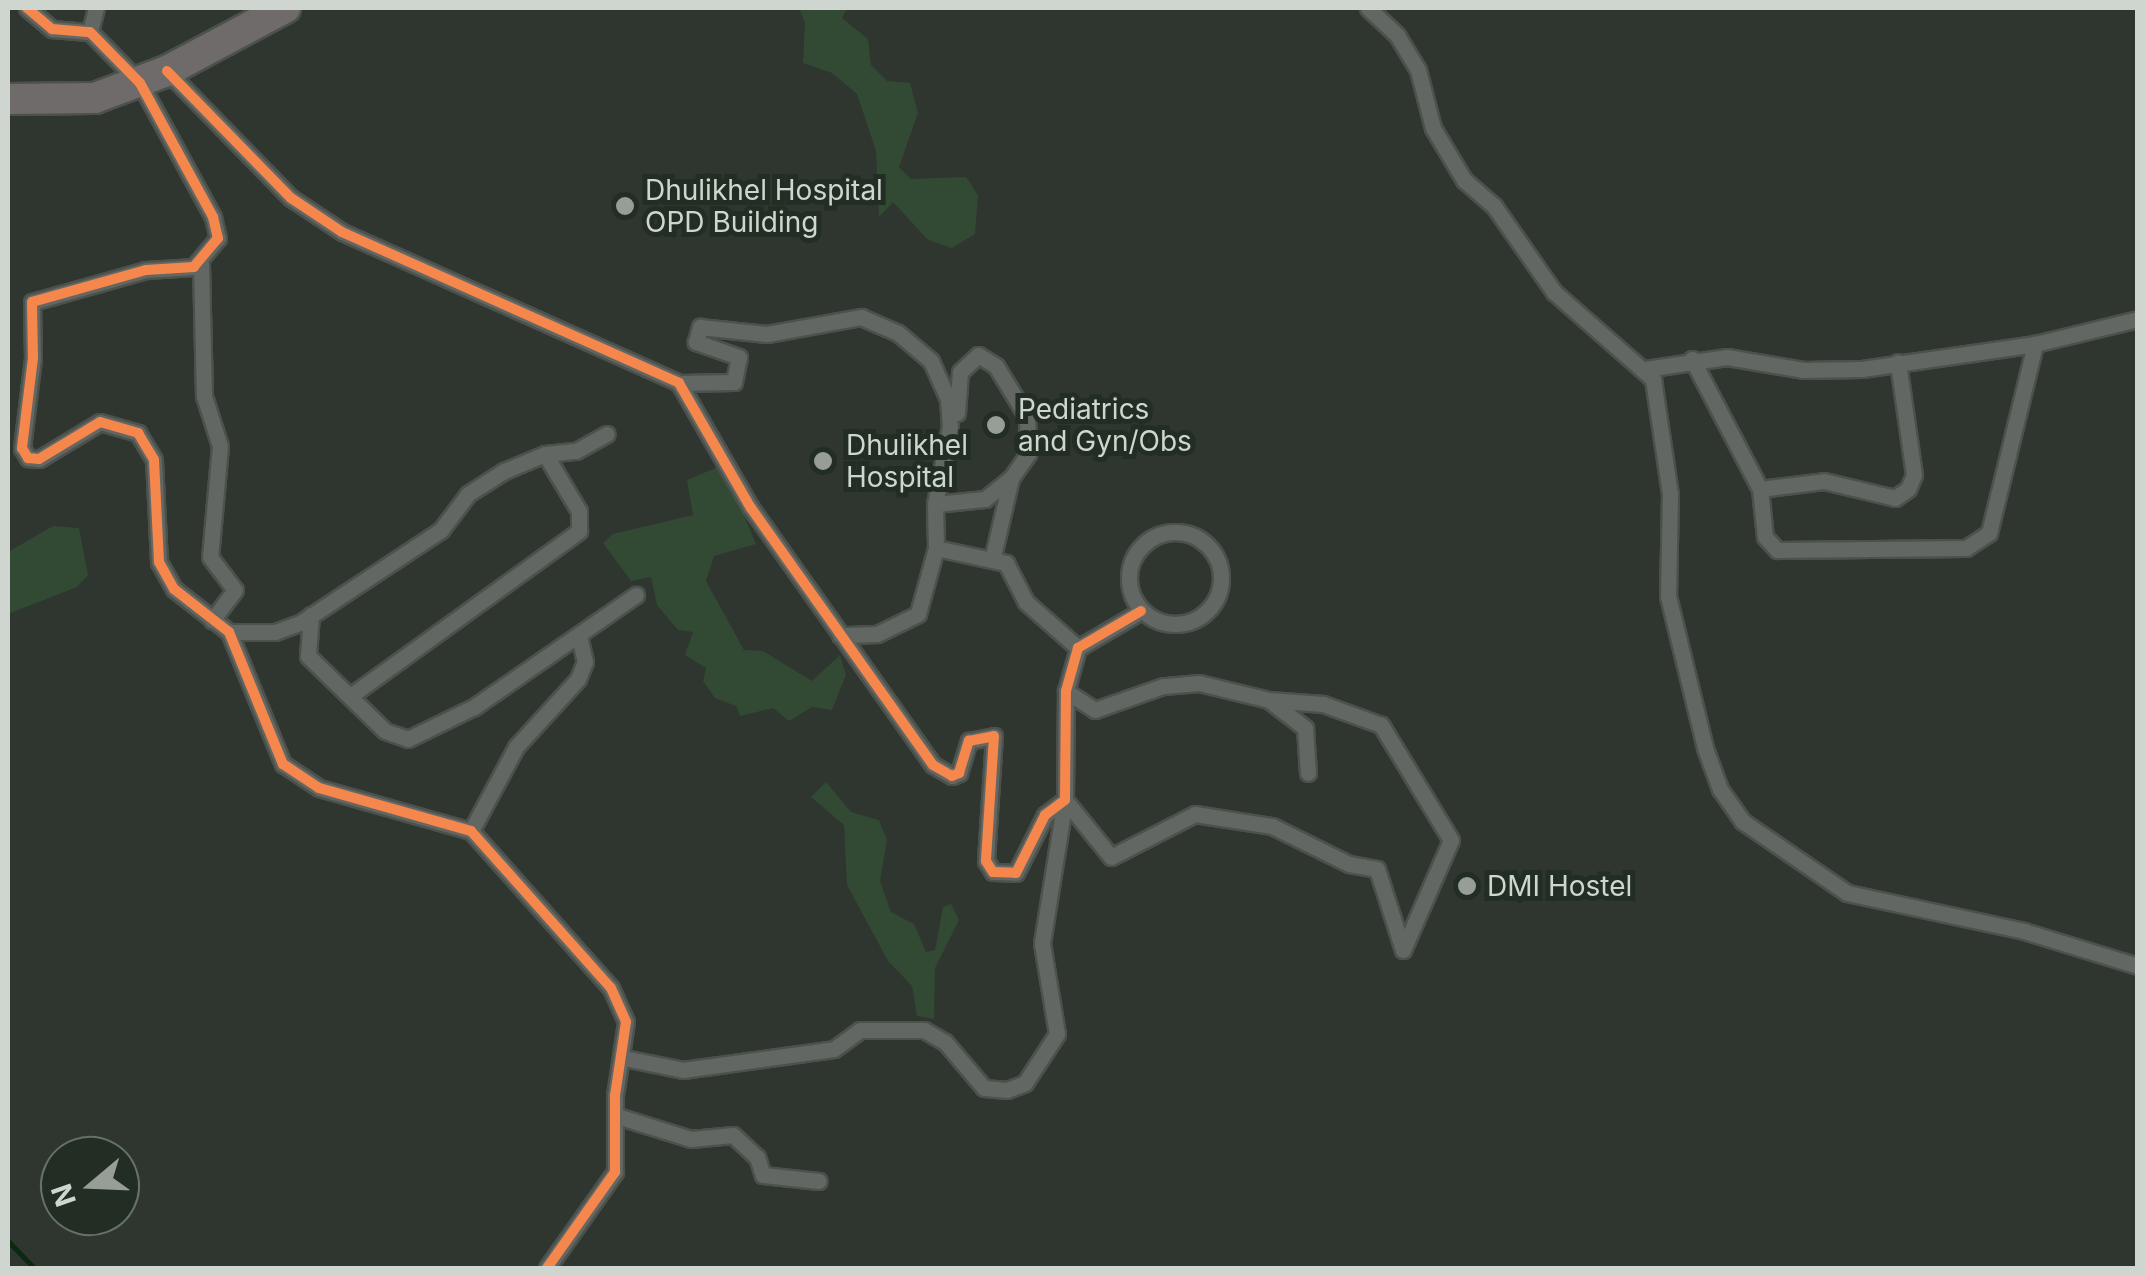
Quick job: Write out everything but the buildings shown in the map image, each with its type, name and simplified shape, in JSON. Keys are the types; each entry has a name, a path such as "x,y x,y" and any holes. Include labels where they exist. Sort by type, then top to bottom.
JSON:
{"highway":[{"path":"8,99 75,102 154,77 286,8"}],"street":[{"path":"27,8 52,29 90,32 154,77 291,198 342,232 679,382 734,382 739,357 696,342 700,327 767,334 862,317 898,333 931,361 948,399 950,426"},
{"path":"90,32 96,8"},
{"path":"1368,8 1397,35 1418,70 1433,128 1464,180 1494,206 1554,292 1653,378 1670,494 1668,596 1705,748 1720,789 1742,820 1847,893 2024,931 2138,966"},
{"path":"154,77 213,217 218,238 201,264 204,396 220,446 210,557 235,590 212,620"},
{"path":"201,264 146,270 32,302 34,358 21,434 28,458 39,459 88,424 115,422 138,434 154,460 159,562 174,588 230,632 275,632 310,615 441,530 468,494 545,454 576,451 607,434"},
{"path":"1645,369 1692,359 1727,357 1837,371 2036,344 2138,319"},
{"path":"1692,359 1760,490 1765,537 1777,550 1966,548 1982,541 2036,344"},
{"path":"840,635 878,634 918,614 936,548 935,504 960,372 978,355 996,366 1027,417 1028,454 1011,478 985,500 935,504"},
{"path":"1760,490 1824,480 1895,498 1908,489 1914,475 1898,362"},
{"path":"679,382 752,508 879,696 943,773 959,773 976,735 994,736 997,757 986,860 993,872 1016,872 1045,814 1065,800"},
{"path":"353,694 579,531 579,511 545,454"},
{"path":"992,560 1011,478"},
{"path":"1179,531 1211,548 1222,582 1206,613 1174,624 1140,611 1129,576 1145,542 1179,531"},
{"path":"936,548 1006,563 1026,602 1078,648"},
{"path":"310,615 308,656 353,694 385,731 424,737 636,596"},
{"path":"624,1058 683,1070 834,1049 860,1030 924,1030 945,1042 984,1088 1007,1090 1025,1083 1057,1034 1042,943 1065,800 1066,691 1078,648 1140,611"},
{"path":"230,632 283,764 319,788 471,831 611,988 626,1022 617,1116 619,1145 606,1192 547,1268"},
{"path":"471,831 516,747 578,679 584,662 579,637"},
{"path":"1065,800 1112,856 1194,814 1272,826 1349,864 1377,869 1404,950 1451,840 1380,725 1323,704 1269,700 1199,683 1163,686 1095,710 1066,691"},
{"path":"1269,700 1305,728 1308,773"},
{"path":"617,1116 691,1138 733,1135 757,1157 763,1174 819,1181"}],"green space":[{"path":"799,8 847,8 842,18 868,39 871,65 887,81 910,83 918,113 899,167 911,179 966,177 978,195 975,234 952,248 928,240 893,202 879,217 876,151 857,94 832,73 803,63 805,23"},
{"path":"723,465 756,544 714,556 706,581 744,650 763,651 812,681 840,655 846,675 832,710 812,707 789,721 773,708 740,716 736,706 715,698 703,681 706,668 685,655 693,632 678,630 657,605 651,577 631,581 603,543 613,534 693,515 687,480"},
{"path":"53,526 79,528 88,575 77,587 8,614 8,552"},
{"path":"826,782 851,812 879,820 887,840 880,881 891,912 914,924 926,952 935,950 943,907 951,904 959,920 935,968 934,1019 917,1016 912,986 888,961 847,885 844,825 811,797"}],"waterway":[{"path":"8,1241 34,1268"}],"cycle path":[{"path":"27,8 52,29 90,32 140,83 213,217 218,238 194,267 146,270 32,302 33,358 22,448 28,458 39,459 100,422 138,433 154,460 159,562 174,589 229,632 283,764 319,788 471,831 611,988 626,1022 615,1096 615,1172 547,1268"},
{"path":"167,71 291,198 342,232 679,383 751,508 933,765 952,776 959,773 969,741 994,736 986,861 993,872 1016,873 1045,815 1065,800 1066,691 1078,648 1141,611"}],"place":[{"name":"Dhulikhel Hospital OPD Building","path":"625,206"},
{"name":"Pediatrics and Gyn/Obs","path":"996,425"},
{"name":"Dhulikhel Hospital","path":"823,461"},
{"name":"DMI Hostel","path":"1467,886"}]}
